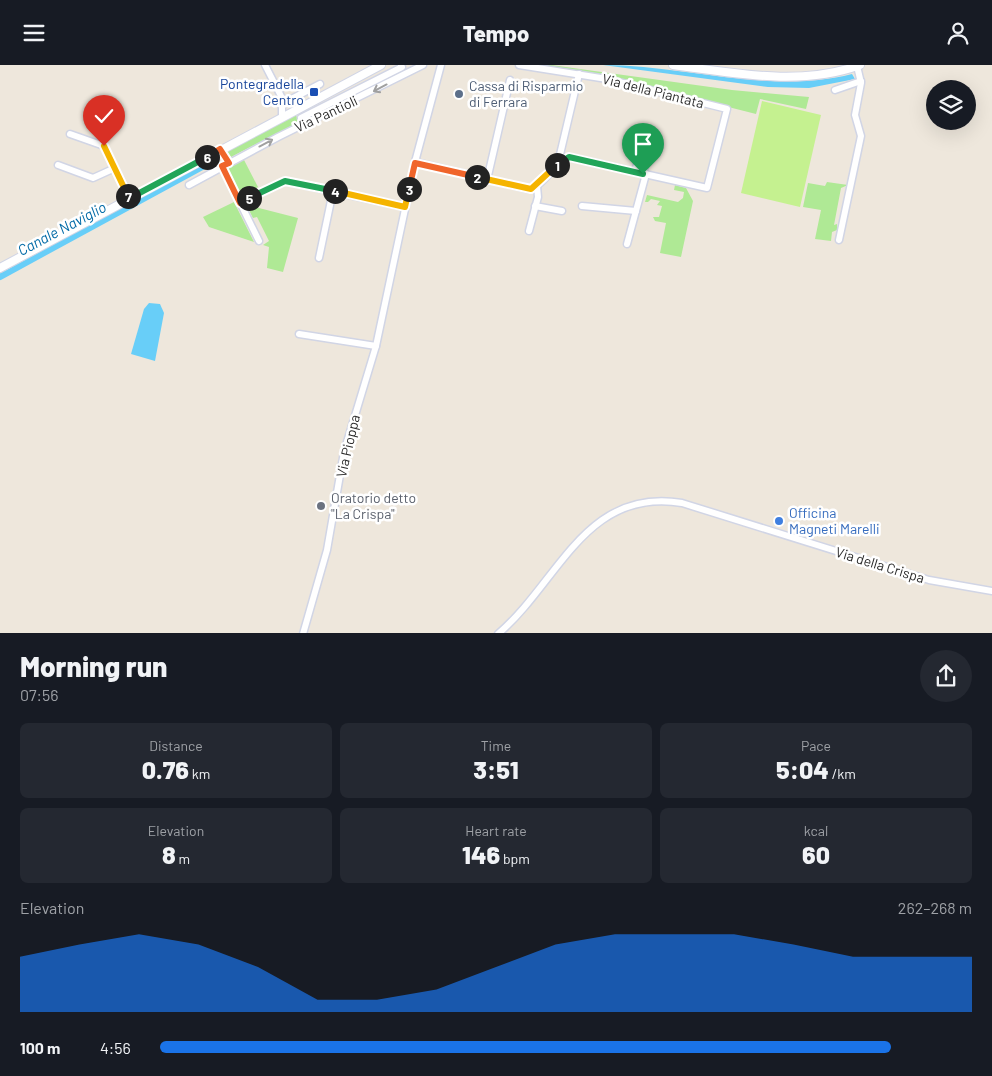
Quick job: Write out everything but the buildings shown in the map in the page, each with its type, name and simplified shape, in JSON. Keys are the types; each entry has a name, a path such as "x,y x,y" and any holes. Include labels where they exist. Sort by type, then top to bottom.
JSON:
{"street":[{"path":"265,65 284,102"},
{"path":"0,268 220,149 381,65"},
{"path":"296,109 303,121 402,67 401,65"},
{"name":"Via Pantioli","path":"189,185 303,121 423,65"},
{"name":"Via Pioppa","path":"303,633 332,529 346,447 376,346 415,163 441,65"},
{"name":"Via della Piantata","path":"519,65 580,74 727,109 707,188 644,174"},
{"path":"673,65 793,77 822,75 858,66 861,81 855,115 860,136 839,240"},
{"path":"558,165 580,74"},
{"path":"487,180 510,80"},
{"path":"835,90 861,81"},
{"path":"282,116 282,103 320,84"},
{"path":"70,133 104,146 130,198"},
{"path":"627,244 653,136 645,134 635,172"},
{"path":"220,149 229,163"},
{"path":"415,163 525,189 536,186 569,157 644,174"},
{"path":"58,165 93,178 115,168"},
{"path":"222,166 258,241"},
{"path":"240,203 285,181 405,207"},
{"path":"529,231 538,197 536,186"},
{"path":"319,258 333,191"},
{"path":"535,206 562,211"},
{"path":"582,206 636,211"},
{"path":"299,334 376,346"},
{"name":"Via della Crispa","path":"498,633 593,526 616,511 647,502 682,503 935,582 992,591"}],"green space":[{"path":"532,65 551,65 732,90 809,97 806,109 760,99 756,114 681,95"},
{"path":"762,101 821,115 800,207 741,193"},
{"path":"295,113 299,122 229,158 226,150"},
{"path":"243,158 258,187 242,196 226,166"},
{"path":"827,182 848,185 841,188 834,225 837,224 837,230 832,232 831,241 815,239 821,210 803,207 808,183 825,186"},
{"path":"675,185 686,188 693,201 681,257 660,253 666,223 655,221 653,217 659,217 662,206 657,205 660,201 651,199 645,202 647,195 678,202 683,198 684,192 674,190"},
{"path":"256,200 255,207 298,218 283,272 267,268 269,247 263,245 269,241 257,217 253,218 247,206"},
{"path":"234,202 254,242 209,227 203,217"}],"water":[{"path":"603,65 666,69 759,80 821,80 852,74 855,79 809,88 768,87"},
{"path":"149,303 160,304 164,313 155,361 131,354 144,309"}],"waterway":[{"name":"Canale Naviglio","path":"0,277 215,160"}],"place":[{"name":"Pontegradella Centro","path":"314,92"},
{"name":"Cassa di Risparmio di Ferrara","path":"459,94"},
{"name":"Oratorio detto \"La Crispa\"","path":"321,506"},
{"name":"Officina Magneti Marelli","path":"779,521"}],"route":[{"path":"104,146 130,198 220,149 229,163 222,166 240,203 276,183 285,181 405,207 415,163 525,189 531,189 536,186 566,157 643,174"}]}
